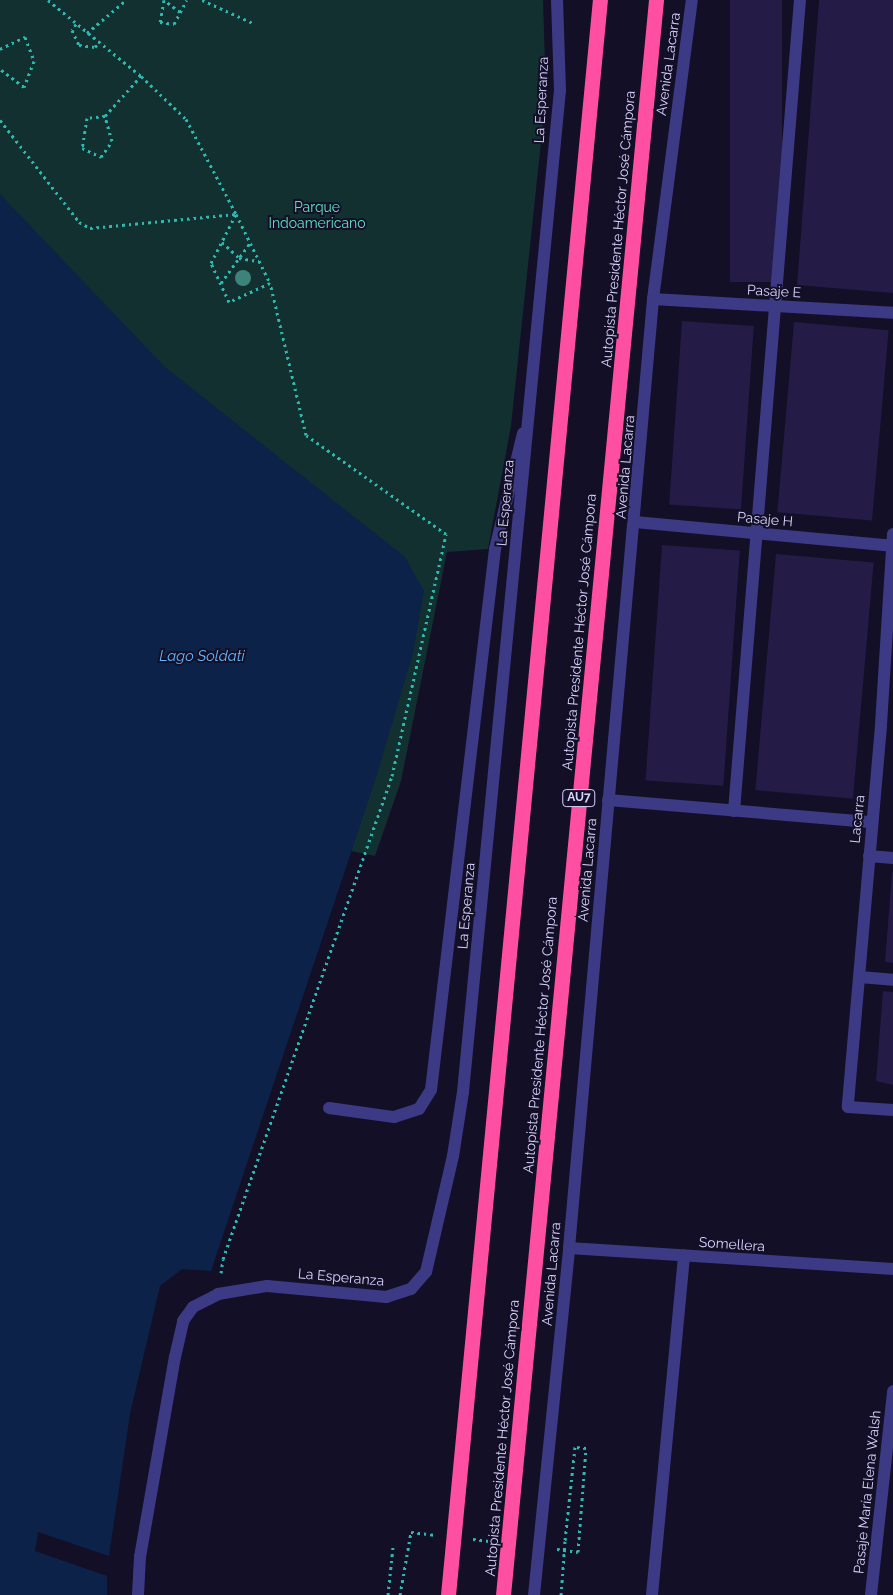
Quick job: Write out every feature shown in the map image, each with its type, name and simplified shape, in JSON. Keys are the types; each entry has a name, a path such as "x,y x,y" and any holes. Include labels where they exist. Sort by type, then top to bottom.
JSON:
{"highway":[{"name":"Autopista Presidente Héctor José Cámpora","path":"503,1595 656,0"},
{"path":"448,1595 600,2"}],"street":[{"name":"La Esperanza","path":"138,1595 140,1557 183,1321 193,1307 218,1294 267,1286 386,1297 411,1289 426,1272 453,1156 463,1092 560,90 557,0"},
{"name":"Avenida Lacarra","path":"534,1595 569,1248 608,800 635,522 653,299 692,0"},
{"path":"734,811 777,306 800,0"},
{"name":"Pasaje E","path":"653,299 893,314"},
{"path":"329,1108 394,1117 419,1109 431,1090 495,549 528,411"},
{"name":"Pasaje H","path":"635,522 758,534 892,540"},
{"name":"Lacarra","path":"892,540 887,727 872,822 848,1106 893,1110"},
{"path":"608,800 872,822"},
{"path":"869,856 893,858"},
{"path":"860,977 893,980"},
{"name":"Somellera","path":"569,1248 893,1270"},
{"path":"652,1595 684,1256"},
{"name":"Pasaje María Elena Walsh","path":"871,1595 893,1391"}],"path":[{"path":"48,0 141,76 186,119 270,283 306,436 446,534 392,776 223,1259 218,1294"},
{"path":"87,33 126,0"},
{"path":"180,12 164,0 160,22 174,24 187,0"},
{"path":"202,0 253,22"},
{"path":"76,24 72,30 79,45 95,48 99,42"},
{"path":"0,49 25,37 34,61 24,88 0,69"},
{"path":"105,116 112,140 101,157 82,148 87,118 105,116 141,76"},
{"path":"0,120 79,222 90,228 236,214"},
{"path":"236,214 211,263 229,302 270,283"},
{"path":"222,242 239,258 260,262"},
{"path":"221,283 250,243"},
{"path":"561,1595 564,1541 575,1446 586,1448 578,1552"},
{"path":"400,1595 411,1532"},
{"path":"388,1595 393,1547"}],"green space":[{"name":"Parque Indoamericano","path":"0,0 543,0 546,95 511,426 488,549 447,552 401,781 375,856 351,851 295,1017 0,367"}],"water":[{"name":"Lago Soldati","path":"0,194 165,367 405,557 424,591 413,653 375,781 211,1271 182,1269 160,1286 130,1414 109,1556 38,1532 35,1551 107,1576 107,1595 0,1595"}],"building":[{"path":"730,0 782,0 782,282 730,282"},
{"path":"819,0 893,0 893,293 797,285"},
{"path":"682,321 754,326 741,510 669,505"},
{"path":"794,322 889,330 872,521 777,512"},
{"path":"662,545 740,550 723,786 646,780"},
{"path":"776,554 874,563 853,799 755,790"},
{"path":"893,872 893,963 885,962"},
{"path":"883,991 893,992 893,1085 876,1081"}]}
